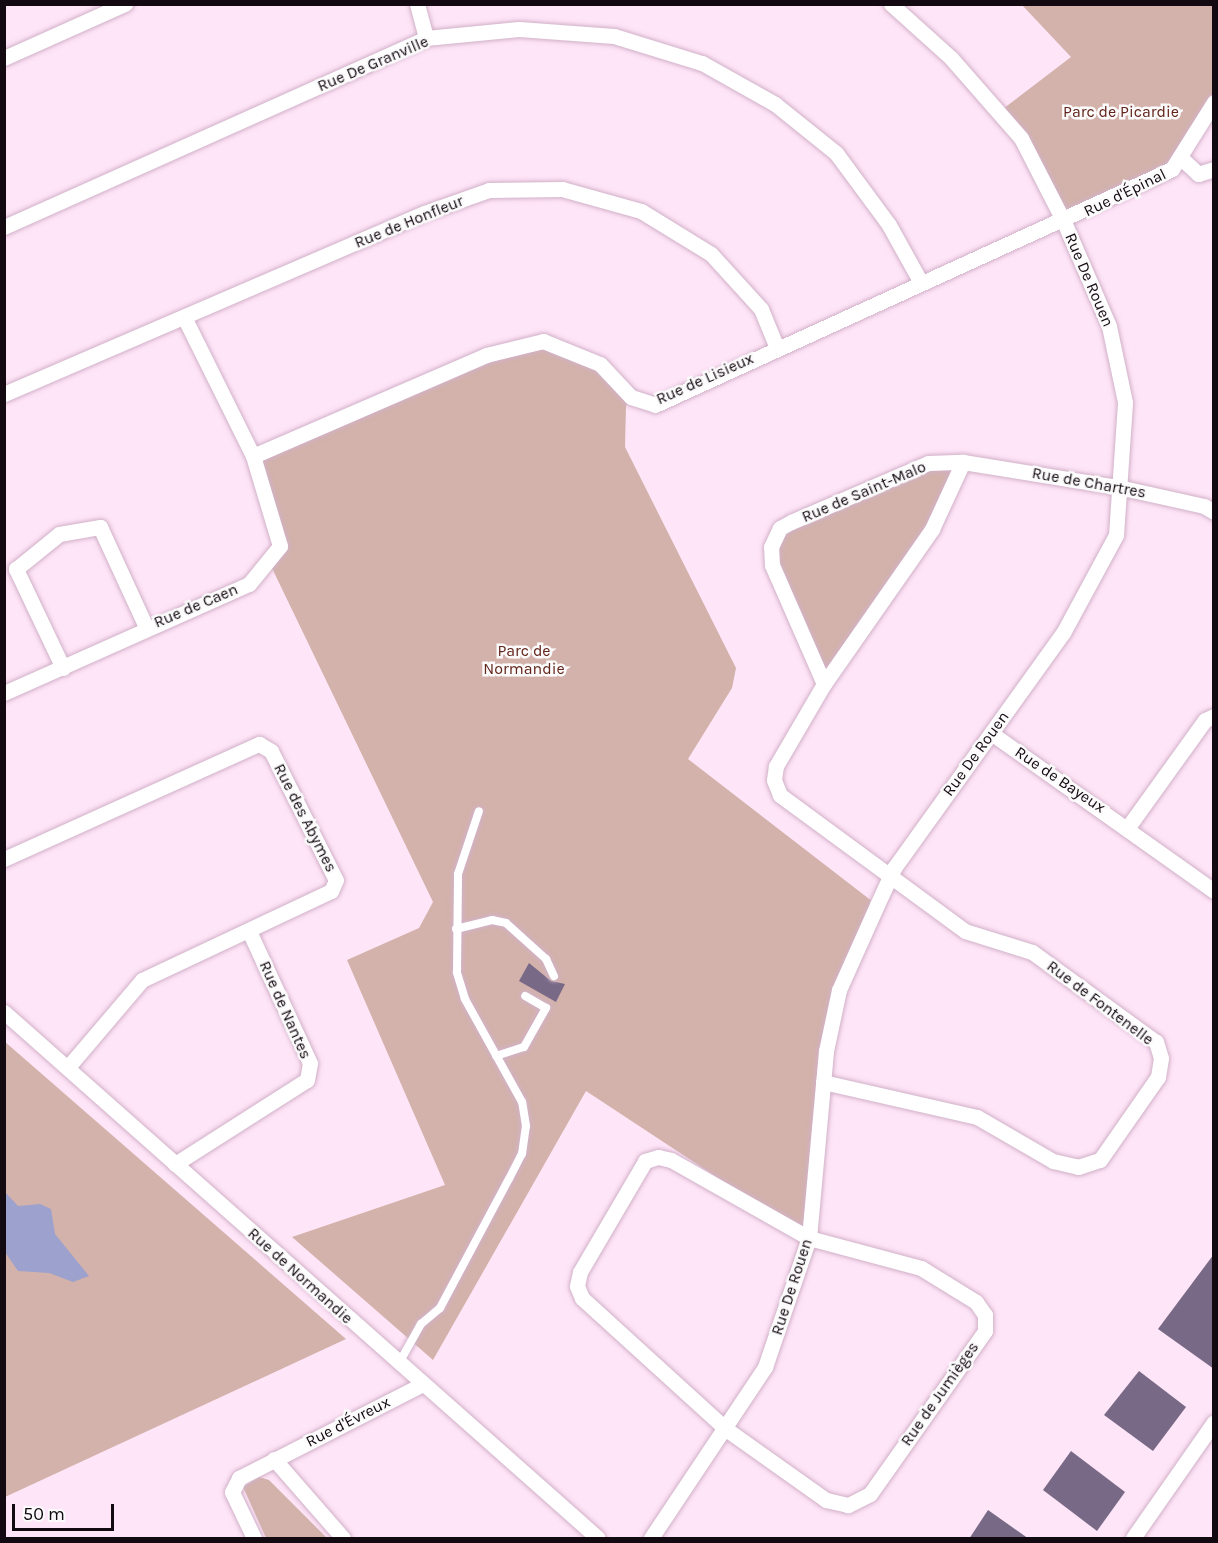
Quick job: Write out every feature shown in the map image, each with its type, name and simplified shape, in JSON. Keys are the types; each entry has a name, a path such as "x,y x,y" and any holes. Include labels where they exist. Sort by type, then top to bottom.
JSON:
{"street":[{"path":"4,58 125,4"},
{"path":"417,4 426,38"},
{"name":"Rue De Rouen","path":"651,1539 727,1430 765,1367 808,1238 823,1082 839,990 891,875 1063,633 1116,535 1123,488 1125,402 1109,326 1065,222 1020,138 951,58 891,4"},
{"name":"Rue De Granville","path":"4,227 426,38 519,29 615,36 702,63 776,104 836,153 889,225 920,281"},
{"name":"Rue d'Épinal","path":"1065,222 1172,169 1214,102"},
{"name":"Rue d'Épinal","path":"1180,157 1198,174 1214,169"},
{"name":"Rue de Honfleur","path":"4,394 185,319 440,207 489,190 562,189 641,211 711,254 761,309 777,348"},
{"name":"Rue de Lisieux","path":"253,456 486,355 543,341 600,364 631,397 655,405 920,281 1065,222"},
{"name":"Rue de Caen","path":"4,693 63,668 146,627 249,584 280,546 253,456 185,319"},
{"path":"891,875 780,795 774,780 776,766 824,684 932,529 963,462"},
{"name":"Rue de Chartres","path":"963,462 1123,488 1204,506 1214,512"},
{"name":"Rue de Saint-Malo","path":"824,684 772,566 771,547 780,528 928,463 963,462"},
{"path":"63,668 16,569 59,534 100,527 146,627"},
{"path":"1128,827 1205,720 1214,716"},
{"name":"Rue de Bayeux","path":"992,733 1128,827 1214,891"},
{"name":"Rue des Abymes","path":"4,859 259,744 271,751 336,880 331,891 142,980 68,1067"},
{"name":"Rue de Fontenelle","path":"823,1082 977,1117 1053,1161 1078,1167 1101,1160 1158,1077 1161,1058 1156,1042 1032,952 964,932 891,875"},
{"name":"Rue de Nantes","path":"176,1164 307,1080 310,1064 249,931"},
{"name":"Rue de Normandie","path":"4,1012 398,1365 598,1539"},
{"name":"Rue de Jumièges","path":"658,1157 671,1160 808,1238 921,1268 976,1302 985,1315 985,1331 870,1494 848,1504 826,1500 727,1430 582,1298 577,1286 580,1272 645,1161 658,1157"},
{"name":"Rue d'Évreux","path":"254,1539 232,1492 239,1478 421,1385"},
{"path":"1133,1539 1214,1422"},
{"path":"274,1460 343,1539"}],"lane":[{"path":"398,1365 421,1324 440,1308 522,1154 526,1126 522,1102 465,999 457,972 456,929 460,865 479,811"},
{"path":"456,929 492,920 506,922 546,959 554,976"},
{"path":"496,1056 524,1047 546,1008 525,996"}],"green space":[{"name":"Parc de Picardie","path":"1022,5 1213,5 1213,102 1172,169 1064,222 999,112 1071,57"},
{"name":"Parc de Normandie","path":"543,341 600,364 631,397 626,406 625,447 736,668 732,688 688,759 877,905 839,990 809,1238 586,1091 433,1360 292,1237 445,1185 347,960 419,928 433,902 269,562 280,546 253,456 486,355"},
{"path":"963,462 932,529 824,684 772,565 780,528 928,463"},
{"path":"4,1041 346,1339 5,1497 4,1497"},
{"path":"259,1477 269,1480 327,1538 266,1538 243,1487"}],"water":[{"path":"5,1192 18,1206 40,1204 51,1209 55,1234 89,1276 73,1282 49,1273 18,1271 5,1252"}],"building":[{"path":"529,963 551,981 565,984 556,1002 519,981"},
{"path":"1214,1254 1214,1369 1158,1329"},
{"path":"1139,1371 1186,1407 1153,1451 1104,1415"},
{"path":"1071,1451 1125,1492 1097,1531 1043,1490"},
{"path":"988,1510 1029,1539 969,1539"}]}
